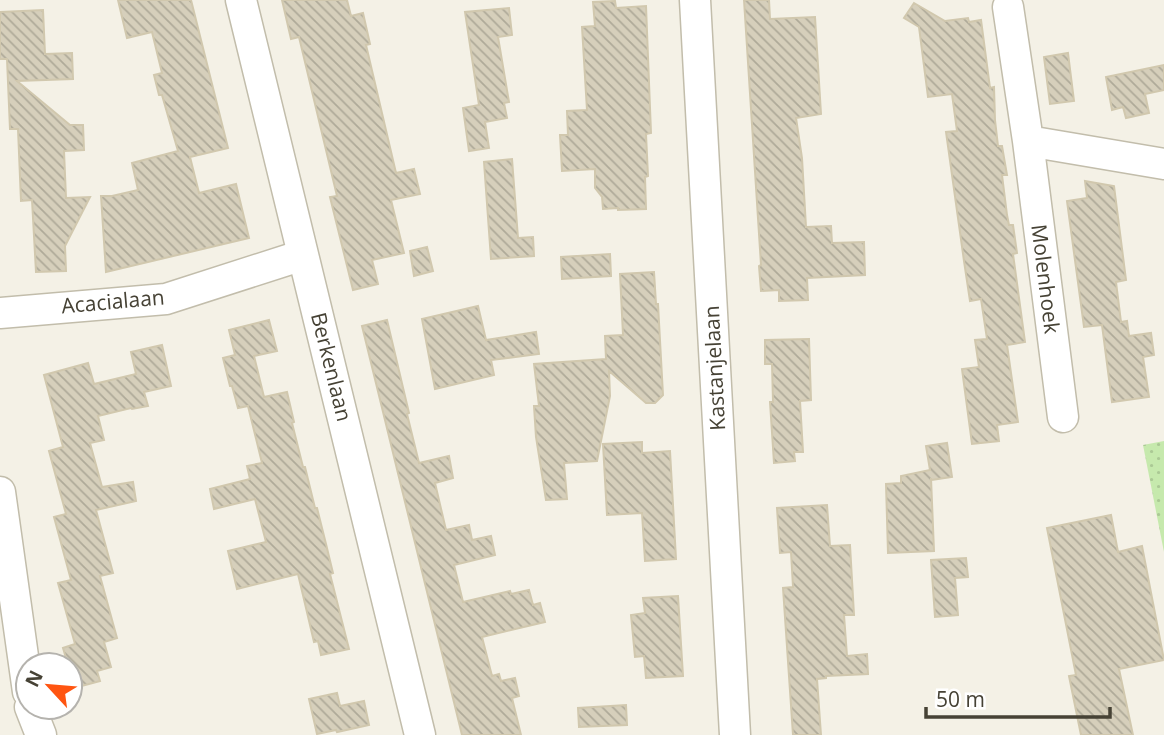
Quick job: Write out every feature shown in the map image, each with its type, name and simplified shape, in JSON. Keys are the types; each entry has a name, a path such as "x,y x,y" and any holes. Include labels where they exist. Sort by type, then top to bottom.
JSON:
{"street":[{"name":"Berkenlaan","path":"241,0 420,735"},
{"name":"Kastanjelaan","path":"695,0 735,735"},
{"name":"Molenhoek","path":"1007,7 1028,141 1063,417"},
{"path":"1028,141 1164,164"},
{"name":"Acacialaan","path":"0,313 166,299 303,255"},
{"path":"0,492 22,651"}],"green space":[{"path":"1164,441 1164,552 1143,445"}],"building":[{"path":"118,0 191,0 228,148 190,157 199,193 236,184 249,238 106,272 101,196 138,190 132,163 178,151 154,75 162,73 152,32 127,38"},
{"path":"282,0 347,0 351,16 363,13 370,44 366,45 396,173 414,169 420,194 391,200 404,253 372,260 378,284 353,290 330,197 337,196 299,37 291,39"},
{"path":"744,0 769,0 770,19 815,17 821,114 796,118 802,158 806,227 831,226 832,243 864,242 865,275 807,278 808,300 779,301 779,290 761,291"},
{"path":"615,1 616,8 646,6 651,133 646,134 646,209 603,209 602,197 595,188 595,169 562,171 560,135 568,135 567,111 587,110 582,27 595,26 593,2"},
{"path":"914,3 945,21 968,18 969,22 981,20 990,88 994,87 998,146 1002,146 1007,175 1002,175 1007,215 1009,225 1013,225 1017,253 1013,254 1025,342 1007,345 1018,422 997,425 999,441 972,444 962,369 979,367 975,340 987,339 981,299 970,301 964,261 946,132 957,131 952,94 928,97 919,27 904,18"},
{"path":"509,8 512,35 498,37 509,102 504,103 507,118 485,122 489,148 469,151 463,108 479,105 465,12"},
{"path":"43,10 45,54 72,53 73,79 17,81 70,125 83,125 84,150 64,151 66,198 90,197 65,246 66,271 36,272 32,200 21,201 18,129 10,129 7,59 0,59 0,12"},
{"path":"1068,53 1074,101 1050,104 1044,57"},
{"path":"1164,65 1164,90 1145,94 1149,113 1126,118 1123,107 1112,110 1106,77"},
{"path":"512,159 518,238 533,237 534,256 491,259 484,162"},
{"path":"1085,181 1114,186 1126,280 1116,282 1121,322 1127,321 1129,336 1151,333 1154,355 1143,357 1149,397 1112,402 1102,325 1084,327 1067,201 1087,198"},
{"path":"427,247 433,271 414,276 410,251"},
{"path":"610,254 611,276 562,279 561,257"},
{"path":"654,272 663,395 655,403 646,403 609,371 610,396 597,461 564,463 567,499 546,500 536,437 534,406 539,406 534,364 606,359 605,336 623,335 620,274"},
{"path":"478,306 486,340 536,332 539,354 491,360 494,375 435,389 422,319"},
{"path":"269,320 277,351 254,356 264,397 287,392 294,422 292,423 317,508 349,649 321,655 318,641 314,642 298,574 237,589 228,551 266,542 255,499 214,509 210,489 250,479 247,466 262,463 248,406 238,408 223,358 235,355 229,330"},
{"path":"387,320 419,463 449,456 453,478 435,483 446,530 469,525 472,540 491,536 495,555 454,565 463,602 510,591 511,594 529,590 533,605 540,603 545,622 482,637 492,676 499,674 501,681 515,678 519,696 512,698 521,735 462,735 362,326"},
{"path":"809,339 811,400 800,401 803,452 794,452 795,461 774,463 770,402 773,402 772,364 765,364 765,340"},
{"path":"162,345 171,386 144,392 148,406 98,416 104,440 90,443 102,487 133,482 136,501 96,510 113,573 100,576 117,638 104,642 111,667 97,671 100,681 84,685 84,651 64,651 63,648 75,644 58,583 71,580 54,517 66,514 49,451 63,447 44,375 88,363 94,384 136,374 131,352"},
{"path":"642,442 642,453 670,451 676,559 645,561 642,513 607,515 603,444"},
{"path":"947,443 952,477 931,480 934,551 888,553 886,484 901,483 901,476 930,470 926,446"},
{"path":"827,505 830,546 850,545 854,615 844,615 847,656 867,654 868,674 826,676 817,679 821,735 793,735 783,588 793,587 791,552 780,553 777,508"},
{"path":"1111,515 1118,552 1142,546 1164,660 1119,669 1133,735 1081,735 1069,676 1076,675 1047,528"},
{"path":"966,558 968,577 955,578 958,615 935,617 931,560"},
{"path":"678,596 683,676 646,678 644,656 635,657 631,615 645,613 643,598"},
{"path":"337,693 340,706 364,701 369,725 317,734 309,699"},
{"path":"626,705 627,725 579,727 578,708"}]}
